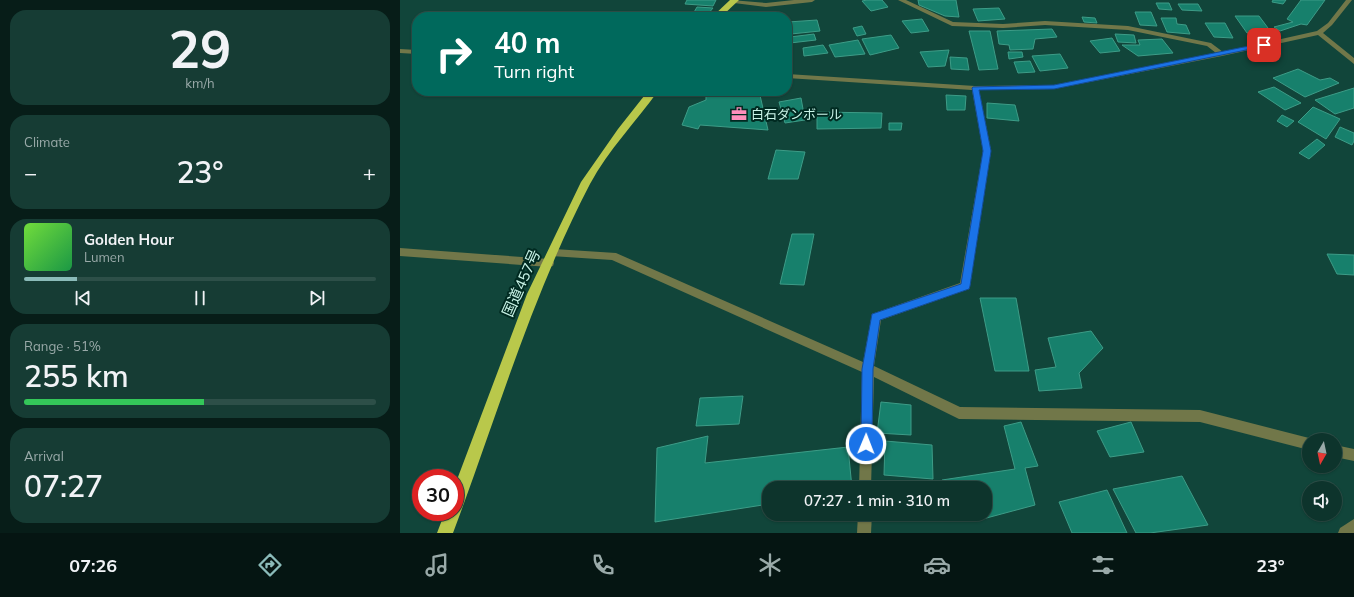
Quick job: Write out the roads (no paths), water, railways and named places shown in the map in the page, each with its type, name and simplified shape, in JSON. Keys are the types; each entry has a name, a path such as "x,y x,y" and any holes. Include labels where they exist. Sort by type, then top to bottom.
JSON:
{"highway":[{"path":"722,12 734,1"},
{"name":"国道457号","path":"464,482 533,294 552,258 586,182 621,131 649,96"},
{"path":"445,533 450,521"}],"street":[{"path":"734,1 766,5 812,0"},
{"path":"901,0 952,24 997,26 1044,23 1128,28 1209,44 1222,54"},
{"path":"792,76 975,88 1054,87 1222,54 1319,33 1330,24 1349,0"},
{"path":"1319,33 1354,62"},
{"path":"400,51 412,52"},
{"path":"865,481 868,369 876,317 966,286 987,151 975,88"},
{"path":"400,252 552,258 613,256 868,369 959,413 1200,416 1302,442"},
{"path":"1342,452 1354,455"},
{"path":"864,533 865,521"},
{"path":"1345,533 1354,526"}],"place":[{"name":"白石ダンボール","path":"739,114"}]}
